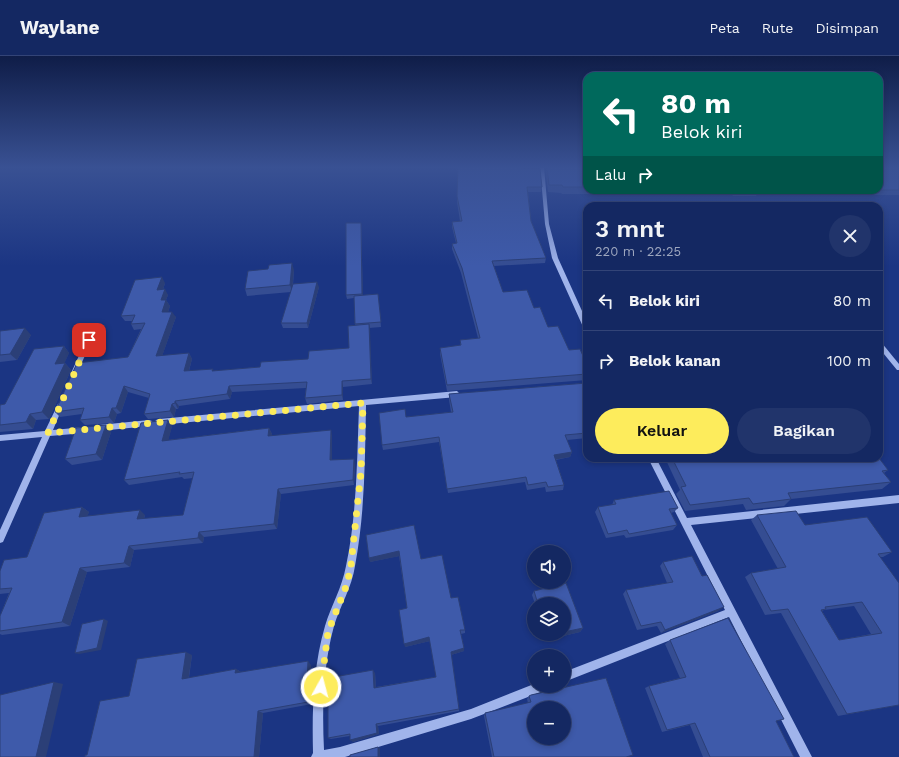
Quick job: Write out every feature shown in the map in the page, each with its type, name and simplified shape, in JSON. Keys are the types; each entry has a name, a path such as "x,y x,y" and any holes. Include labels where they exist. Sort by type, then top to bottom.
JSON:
{"street":[{"path":"545,200 547,224 555,258 583,321"},
{"path":"73,377 95,327"},
{"path":"883,349 899,368"},
{"path":"0,438 463,394"},
{"path":"0,539 64,398"},
{"path":"363,403 361,472 351,565 347,584 328,632 322,671 318,718 318,757 340,753 471,714 527,692"},
{"path":"654,462 806,757"},
{"path":"685,522 899,499"},
{"path":"571,675 731,612"}],"building":[{"path":"458,200 528,200 531,221 546,258 492,261 503,292 527,290 534,308 540,307 548,327 558,326 569,350 580,349 583,356 583,374 447,385 440,348 461,345 460,340 480,338 462,268 452,244 457,243 452,222 462,221"},
{"path":"346,223 361,223 362,294 346,295"},
{"path":"292,263 290,285 245,289 248,271 268,269 269,265"},
{"path":"162,277 157,290 165,289 161,300 166,300 162,312 172,312 156,356 189,353 184,371 213,369 212,371 260,367 261,362 308,359 309,351 349,348 348,326 369,324 371,379 342,381 342,395 305,398 307,382 229,386 227,394 175,401 175,403 172,404 170,411 144,414 150,394 124,386 116,408 112,408 109,417 80,420 84,408 55,412 77,363 128,357 145,323 131,324 135,315 121,316 135,280"},
{"path":"317,282 307,323 281,323 293,284"},
{"path":"378,294 381,322 355,324 354,296"},
{"path":"25,328 10,354 0,355 0,331"},
{"path":"64,346 55,364 65,363 42,412 30,414 26,422 0,425 0,405 5,404 34,349"},
{"path":"583,383 583,433 565,435 572,452 554,455 564,485 548,487 546,482 528,485 526,477 447,489 439,437 382,445 379,413 405,409 406,417 453,412 449,394"},
{"path":"168,420 162,441 269,428 268,436 331,430 330,460 354,459 353,480 278,489 274,524 199,532 198,538 129,546 124,563 80,568 62,622 0,631 0,616 12,588 0,589 0,571 4,560 27,557 44,513 82,507 79,517 140,510 137,519 183,515 194,472 179,474 180,472 124,480 141,423"},
{"path":"106,425 96,454 65,459 76,428"},
{"path":"674,462 882,462 888,470 882,471 891,482 788,493 791,499 753,504 749,498 690,505 681,487 686,486"},
{"path":"669,491 678,508 669,509 677,525 629,534 627,530 608,534 598,507 616,504 614,500"},
{"path":"796,511 805,525 867,517 892,552 878,554 899,583 899,705 847,714 788,609 771,611 751,573 786,567 757,515","holes":["862,602 882,633 839,640 821,610 826,609 825,607"]},
{"path":"414,525 421,559 442,555 451,598 458,597 465,630 460,630 464,648 451,652 459,709 376,724 377,733 350,740 350,734 328,738 328,698 322,699 323,679 373,670 374,688 436,677 429,637 404,644 399,610 407,608 399,551 369,558 366,535"},
{"path":"692,556 702,576 707,575 724,607 665,630 661,622 641,626 626,590 673,582 663,562"},
{"path":"542,589 568,589 583,628 571,631 571,597 536,597 534,591"},
{"path":"728,618 784,719 776,721 794,757 710,757 695,723 667,730 649,686 686,677 670,640"},
{"path":"104,619 97,648 75,653 82,624"},
{"path":"186,652 182,679 236,669 235,673 308,661 307,683 310,682 308,702 258,711 254,757 85,757 85,755 87,755 100,701 129,696 137,659"},
{"path":"606,678 633,755 626,757 494,757 485,713 527,703 527,745 571,745 571,701 531,701 529,696 540,693 571,693 571,686"},
{"path":"54,682 36,757 0,757 0,695"},
{"path":"378,747 378,757 350,757 350,755"}],"route":[{"path":"89,340 48,433 363,403 361,472 351,565 347,584 328,632 321,687"}]}
